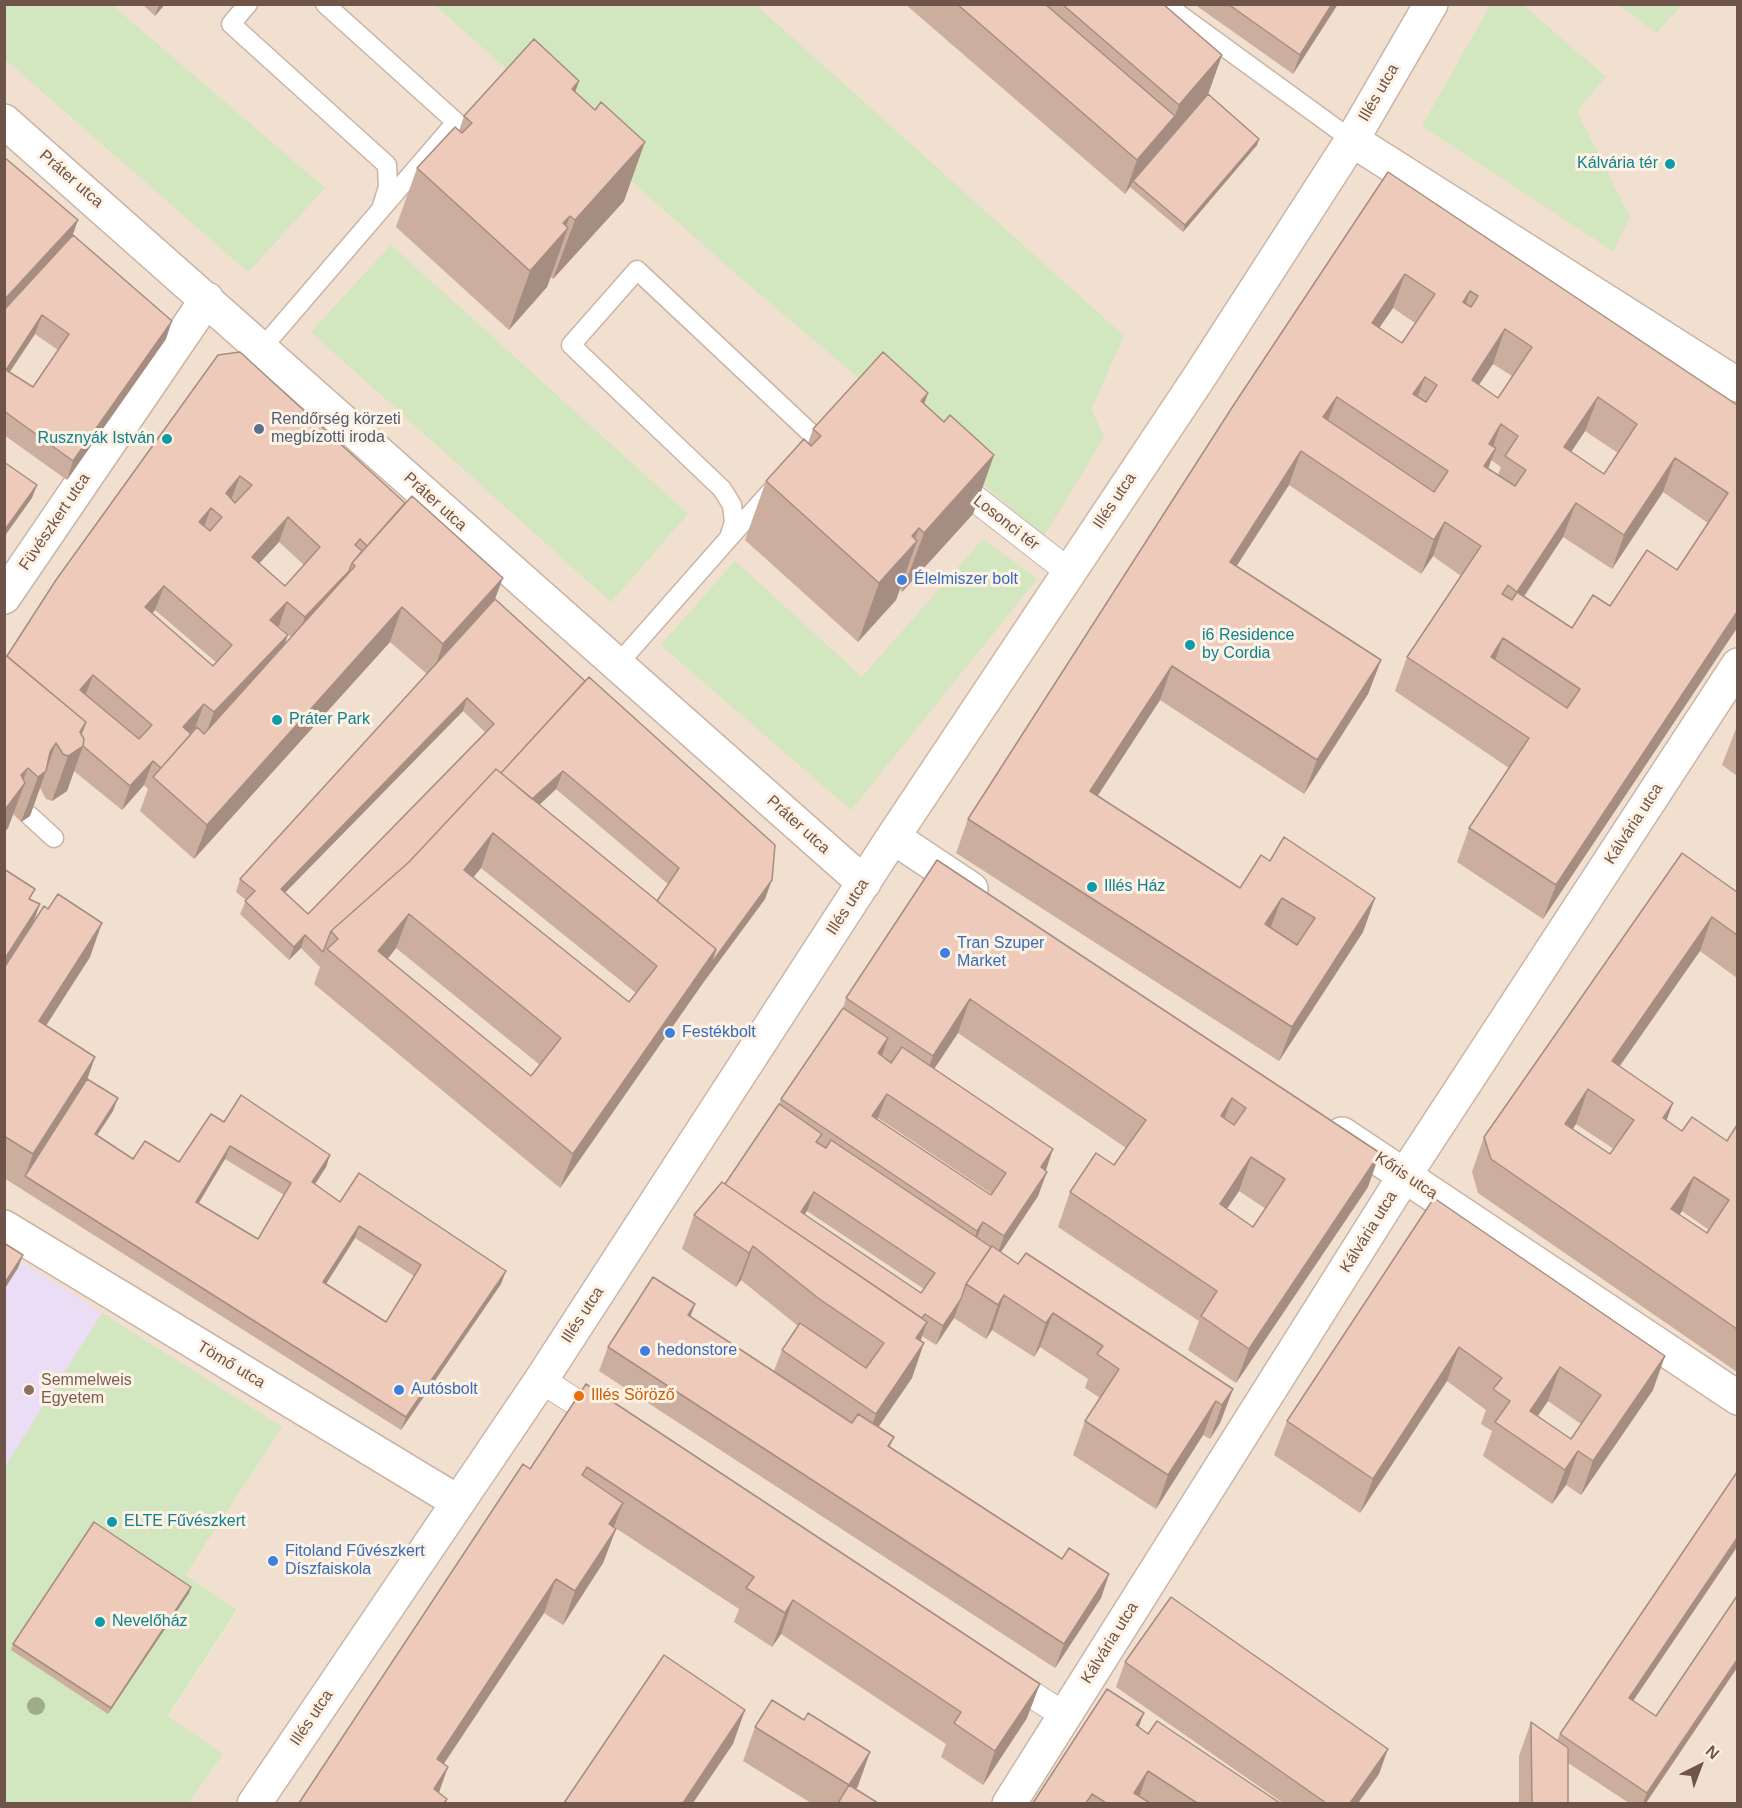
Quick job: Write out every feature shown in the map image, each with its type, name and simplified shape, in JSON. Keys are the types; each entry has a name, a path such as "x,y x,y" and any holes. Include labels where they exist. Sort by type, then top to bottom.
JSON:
{"street":[{"name":"Illés utca","path":"254,1803 541,1380 893,837 1200,376 1352,140 1431,4"},
{"name":"Práter utca","path":"4,121 864,884"},
{"path":"1352,140 1737,385"},
{"name":"Füvészkert utca","path":"4,597 207,299"},
{"name":"Losonci tér","path":"944,475 1068,571"},
{"name":"Kálvária utca","path":"1009,1803 1405,1175 1737,665"},
{"path":"893,837 991,902"},
{"name":"Kőris utca","path":"1316,1117 1737,1398"},
{"name":"Tömő utca","path":"4,1227 458,1502"},
{"path":"541,1380 621,1432"},
{"path":"984,1663 1064,1715"}],"lane":[{"path":"248,4 231,24 387,165 388,187 380,210"},
{"path":"262,348 456,122 325,4"},
{"path":"1165,4 1352,140"},
{"path":"729,538 734,522 732,505 722,489 570,345 637,270 817,439 795,464"},
{"path":"618,664 781,480"},
{"path":"30,816 54,838"}],"shaded area":[{"path":"5,5 1737,5 1737,1803 189,1803 223,1754 168,1717 237,1611 5,1468"},
{"name":"Semmelweis Egyetem","path":"5,1251 102,1313 5,1468"}],"green space":[{"path":"5,4 112,5 325,188 248,272 5,59"},
{"path":"1491,4 1523,5 1606,77 1577,111 1630,217 1613,251 1422,126"},
{"path":"435,5 756,5 1124,336 1091,409 1104,437 1044,536 728,267"},
{"path":"1619,5 1682,5 1656,33"},
{"path":"391,245 688,514 611,602 311,332"},
{"path":"983,539 1037,579 851,810 661,645 735,561 862,677"},
{"name":"ELTE Fűvészkert","path":"102,1313 282,1427 185,1575 237,1610 168,1716 223,1754 189,1803 5,1803 4,1468"}],"building":[{"path":"957,4 1045,4 1175,116 1137,160"},
{"path":"1062,4 1163,4 1222,55 1179,105"},
{"path":"1228,4 1332,4 1300,55"},
{"path":"534,39 579,81 572,89 595,110 601,102 645,142 575,220 570,216 563,223 568,228 530,271 417,168 455,127 462,133 472,123 464,116"},
{"path":"1208,94 1259,139 1185,225 1133,181"},
{"path":"4,157 78,220 4,300"},
{"path":"1388,172 1737,405 1737,612 1556,885 1469,828 1529,738 1407,657 1481,546 1445,522 1434,540 1301,451 1230,562 1381,660 1317,760 1172,666 1090,791 1240,888 1261,855 1270,861 1284,837 1375,898 1292,1027 968,819 1233,406","holes":["1405,274 1435,294 1402,343 1372,323","1470,291 1478,296 1471,307 1463,302","1505,329 1532,347 1498,398 1472,380","1425,377 1437,385 1426,402 1413,394","1337,397 1448,471 1434,492 1323,417","1598,397 1637,424 1604,474 1564,447","1501,424 1518,436 1505,456 1526,470 1515,486 1484,466 1496,448 1489,444","1675,458 1728,493 1677,570 1647,550 1610,606 1593,595 1572,628 1517,592 1576,503 1624,535","1508,585 1517,592 1512,600 1502,594","1503,638 1580,689 1567,708 1491,657","1282,898 1315,918 1297,945 1265,924"]},
{"path":"73,235 172,321 73,461 4,411 4,310","holes":["42,315 69,334 33,387 6,370"]},
{"path":"240,352 405,503 367,546 360,539 355,545 362,551 352,563 349,571 305,617 287,602 270,620 288,635 214,712 204,704 183,727 191,734 161,768 153,761 130,786 83,746 84,739 81,734 86,722 7,656 56,580 218,355","holes":["240,476 252,485 235,503 226,493","211,508 222,517 210,531 199,522","288,517 320,547 285,586 252,557","164,586 232,645 213,666 145,607","93,675 152,725 139,739 80,690"]},
{"path":"883,352 928,393 921,401 944,422 950,415 994,455 924,533 919,528 912,536 917,541 879,583 766,481 804,439 811,446 821,436 813,429"},
{"path":"4,462 37,485 4,531"},
{"name":"Práter Park","path":"412,496 503,578 443,644 402,607 207,825 153,777 197,727 204,734 355,566 352,563"},
{"path":"495,599 585,681 501,773 496,769 409,862 331,931 323,952 305,935 294,947 245,901 255,891 240,879","holes":["467,698 494,724 308,914 281,889"]},
{"path":"4,654 86,722 80,732 84,739 83,746 68,756 63,754 56,743 50,752 46,771 38,777 28,768 21,775 25,783 4,811"},
{"path":"589,677 775,845 772,880 710,965 716,949 657,901 679,868 563,771 532,799 501,773"},
{"path":"496,769 716,949 573,1154 327,949 338,939 331,931 409,862","holes":["493,833 657,966 629,1002 464,870","409,914 561,1038 531,1076 378,951"]},
{"path":"1682,853 1737,892 1737,935 1712,917 1612,1061 1673,1103 1663,1118 1682,1131 1692,1117 1727,1141 1737,1125 1737,1329 1491,1159 1484,1137","holes":["1588,1089 1634,1120 1610,1154 1565,1124","1694,1177 1729,1200 1707,1233 1671,1209"]},
{"path":"937,860 1380,1153 1249,1349 1201,1316 1217,1291 1070,1192 1096,1153 1114,1165 1146,1120 970,999 933,1056 846,998","holes":["1232,1098 1246,1108 1234,1125 1221,1116","1251,1157 1285,1179 1253,1227 1220,1204"]},
{"path":"4,869 35,889 29,899 40,904 4,960"},
{"path":"58,894 102,923 39,1021 95,1057 33,1154 4,1136 4,968 44,906 48,909"},
{"path":"843,1008 888,1038 878,1053 891,1063 902,1047 1053,1149 1041,1167 1047,1172 1004,1236 983,1222 977,1231 781,1099","holes":["887,1094 1006,1173 991,1195 872,1116"]},
{"path":"87,1079 118,1098 95,1134 133,1159 145,1141 179,1162 211,1114 224,1122 241,1095 330,1155 312,1182 340,1202 359,1173 506,1271 406,1417 25,1176","holes":["230,1146 291,1183 258,1239 196,1202","359,1226 421,1265 386,1322 323,1282"]},
{"path":"779,1104 822,1134 816,1142 826,1148 831,1140 991,1247 966,1284 961,1299 943,1326 925,1314 922,1318 725,1184","holes":["814,1192 935,1273 921,1293 801,1212"]},
{"path":"722,1182 927,1322 916,1338 924,1343 876,1414 782,1350 800,1323 866,1368 884,1343 818,1298 753,1246 749,1253 694,1215"},
{"path":"1434,1198 1665,1356 1593,1461 1578,1451 1565,1470 1495,1422 1510,1401 1493,1389 1502,1378 1459,1347 1373,1479 1287,1421","holes":["1560,1367 1601,1395 1571,1439 1530,1411"]},
{"path":"4,1243 23,1255 4,1284"},
{"path":"992,1246 1018,1264 1026,1253 1233,1389 1222,1405 1216,1401 1168,1475 1085,1421 1119,1369 1097,1354 1103,1346 1053,1313 1046,1323 1004,1295 998,1305 966,1284"},
{"path":"653,1277 695,1304 688,1315 852,1423 858,1414 894,1437 888,1446 1062,1559 1069,1548 1109,1574 1064,1644 608,1347"},
{"path":"586,1384 1040,1684 995,1751 954,1723 961,1712 793,1600 785,1613 746,1588 754,1577 587,1467 582,1475 623,1503 609,1524 616,1529 575,1591 556,1579 437,1759 448,1767 434,1789 447,1799 444,1803 299,1803 523,1464 530,1469"},
{"path":"1737,1472 1737,1538 1629,1698 1656,1716 1737,1596 1737,1660 1647,1793 1560,1734"},
{"name":"Nevelőház","path":"94,1522 191,1587 111,1708 13,1644"},
{"path":"1171,1597 1388,1749 1350,1803 1326,1803 1125,1662"},
{"path":"664,1655 745,1710 683,1803 564,1803"},
{"path":"1107,1689 1144,1713 1136,1725 1148,1734 1157,1721 1280,1803 1197,1803 1148,1771 1134,1793 1150,1803 1106,1803 1092,1794 1086,1803 1033,1803"},
{"path":"772,1700 804,1720 808,1713 870,1752 849,1785 755,1727"},
{"path":"1531,1722 1568,1748 1568,1803 1532,1803"},
{"path":"849,1785 878,1803 838,1803"}],"place":[{"name":"Kálvária tér","path":"1670,164"},
{"name":"Rendőrség körzeti megbízotti iroda","path":"259,429"},
{"name":"Rusznyák István","path":"167,439"},
{"name":"Élelmiszer bolt","path":"902,580"},
{"name":"i6 Residence by Cordia","path":"1190,645"},
{"name":"Práter Park","path":"277,720"},
{"name":"Illés Ház","path":"1092,887"},
{"name":"Tran Szuper Market","path":"945,953"},
{"name":"Festékbolt","path":"670,1033"},
{"name":"hedonstore","path":"645,1351"},
{"name":"Semmelweis Egyetem","path":"29,1390"},
{"name":"Autósbolt","path":"399,1390"},
{"name":"Illés Söröző","path":"579,1396"},
{"name":"ELTE Fűvészkert","path":"112,1522"},
{"name":"Fitoland Fűvészkert Díszfaiskola","path":"273,1561"},
{"name":"Nevelőház","path":"100,1622"}]}
